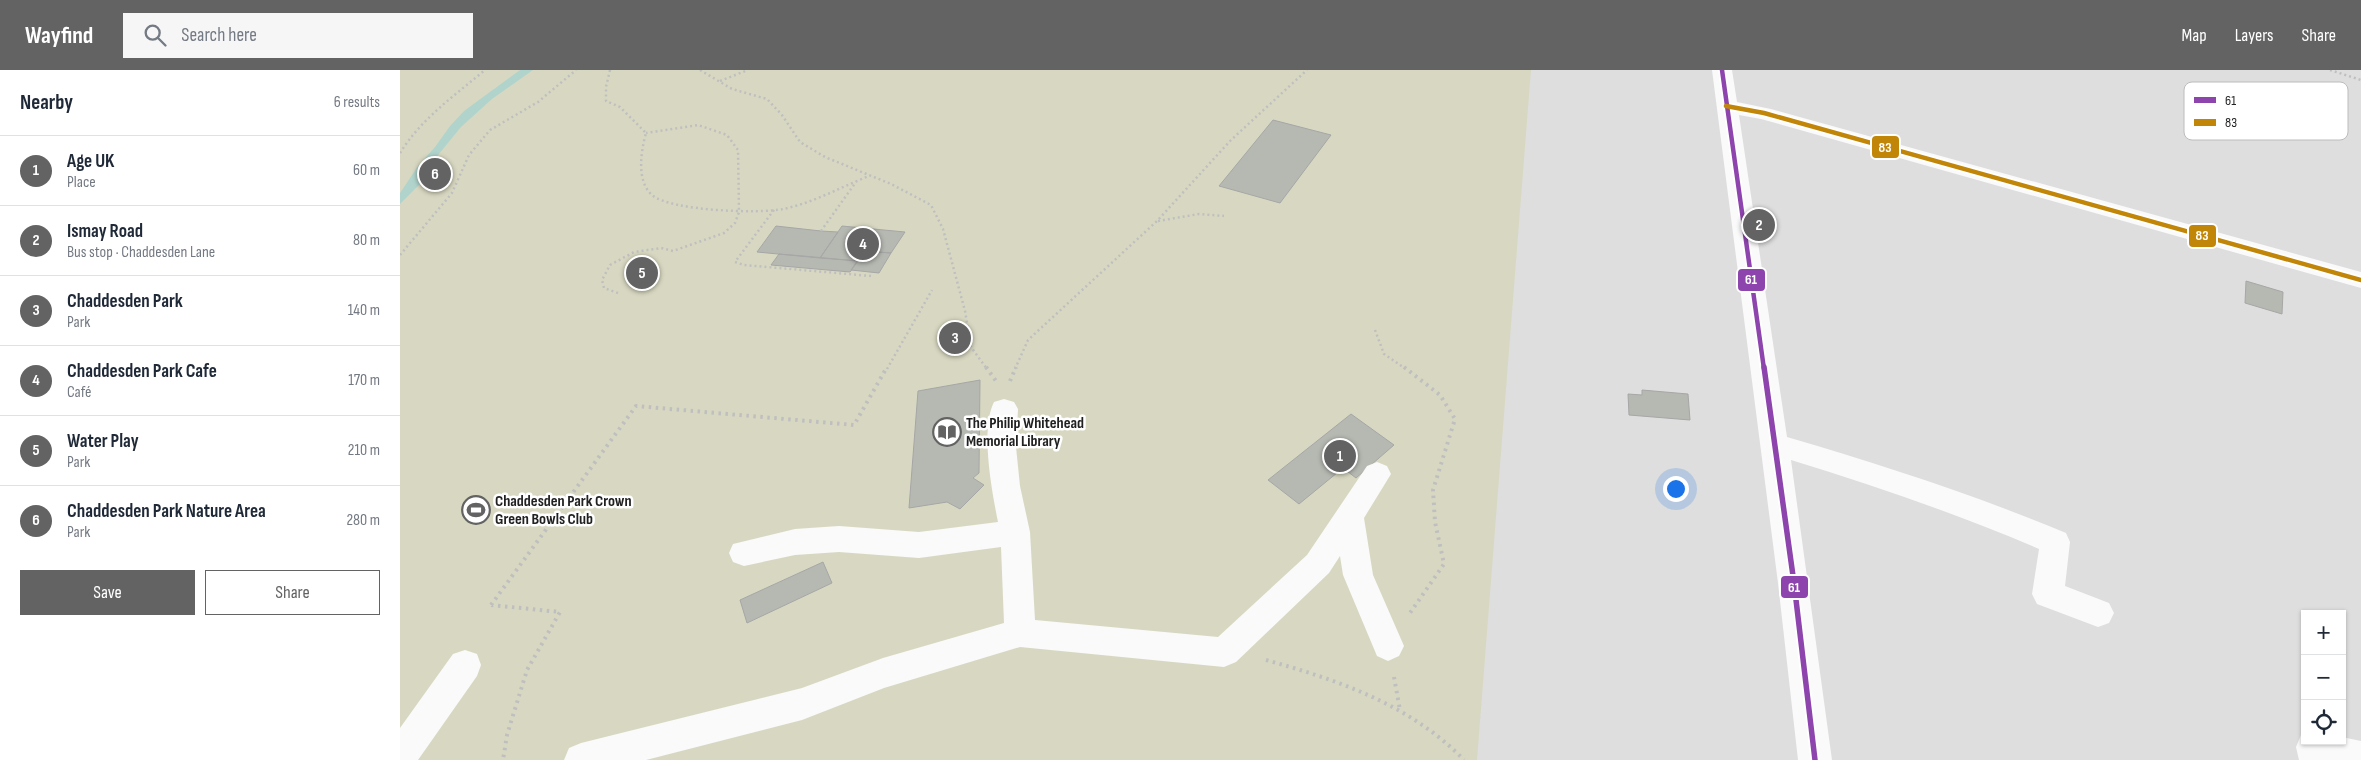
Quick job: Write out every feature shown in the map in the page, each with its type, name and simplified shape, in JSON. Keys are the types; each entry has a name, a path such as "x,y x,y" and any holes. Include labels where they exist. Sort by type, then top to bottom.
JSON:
{"street":[{"path":"1722,70 1794,583 1815,760"},
{"path":"1726,106 1764,113 2361,280"},
{"path":"1004,409 1002,447 1005,486 1015,532 1020,633"},
{"path":"1775,444 1899,482 2008,522 2055,542 2048,594 2098,613"},
{"path":"581,760 802,704 883,673 1020,633 1224,652 1318,564 1377,474"},
{"path":"1349,517 1358,575 1388,646"},
{"path":"744,553 795,542 882,540 919,545 1015,532"},
{"path":"400,758 465,665"},
{"path":"2316,760 2313,747 2361,758"}],"path":[{"path":"400,153 410,137 430,116 486,70"},
{"path":"400,255 452,193 469,155 490,130 538,102 576,70"},
{"path":"610,70 606,87 606,101 620,107 646,133"},
{"path":"700,70 732,89 768,99 782,115 800,142 825,157 931,204 944,229 971,347 997,382 1004,409"},
{"path":"719,81 748,70"},
{"path":"1004,409 1006,391 1017,360 1028,340 1157,221 1231,140 1308,70"},
{"path":"2330,70 2361,80"},
{"path":"618,293 604,288 602,280 610,265 621,257 650,249 673,251 724,234 735,223 739,212 738,150 727,135 698,125 667,128 646,133"},
{"path":"646,133 641,174 652,195 671,205 739,212 782,210 870,176"},
{"path":"821,231 857,181"},
{"path":"774,210 735,262 744,265 797,268 871,276"},
{"path":"1157,221 1199,214 1224,216"},
{"path":"503,760 508,735 527,670 560,612 491,605 636,406 854,425 932,290"},
{"path":"1376,330 1384,354 1416,375 1440,395 1455,420 1434,490 1435,522 1444,564 1409,615"},
{"path":"1224,652 1245,654 1309,671 1400,711 1442,737 1464,760"}],"shaded area":[{"path":"400,70 1531,70 1477,760 400,760"},
{"path":"520,70 533,70 492,99 461,127 434,160 421,183 400,204 400,193 418,166 450,126 464,111"}],"building":[{"path":"1273,120 1331,135 1280,203 1219,186"},
{"path":"776,226 838,232 820,258 757,252"},
{"path":"842,226 905,232 891,253 864,251 858,261 820,258"},
{"path":"864,251 891,253 879,273 851,270"},
{"path":"779,254 858,261 850,272 771,265"},
{"path":"2246,281 2283,292 2282,314 2245,303"},
{"name":"The Philip Whitehead Memorial Library","path":"980,380 979,473 973,478 984,485 960,509 947,502 909,508 918,391"},
{"path":"1642,390 1688,394 1690,420 1629,415 1628,394 1642,395"},
{"path":"1351,414 1394,445 1356,478 1343,468 1299,504 1268,480"},
{"path":"823,562 832,583 747,623 740,600"}],"transit line":[{"name":"61","path":"1722,70 1794,583 1815,760"},
{"name":"83","path":"1726,106 1764,113 2361,280"}],"place":[{"name":"Chaddesden Park Nature Area","path":"435,174"},
{"name":"Ismay Road","path":"1759,225"},
{"name":"Chaddesden Park Cafe","path":"863,244"},
{"name":"Water Play","path":"642,273"},
{"name":"Chaddesden Park","path":"955,338"},
{"name":"The Philip Whitehead Memorial Library","path":"947,432"},
{"name":"Age UK","path":"1340,456"},
{"name":"Chaddesden Park Crown Green Bowls Club","path":"476,510"}]}
